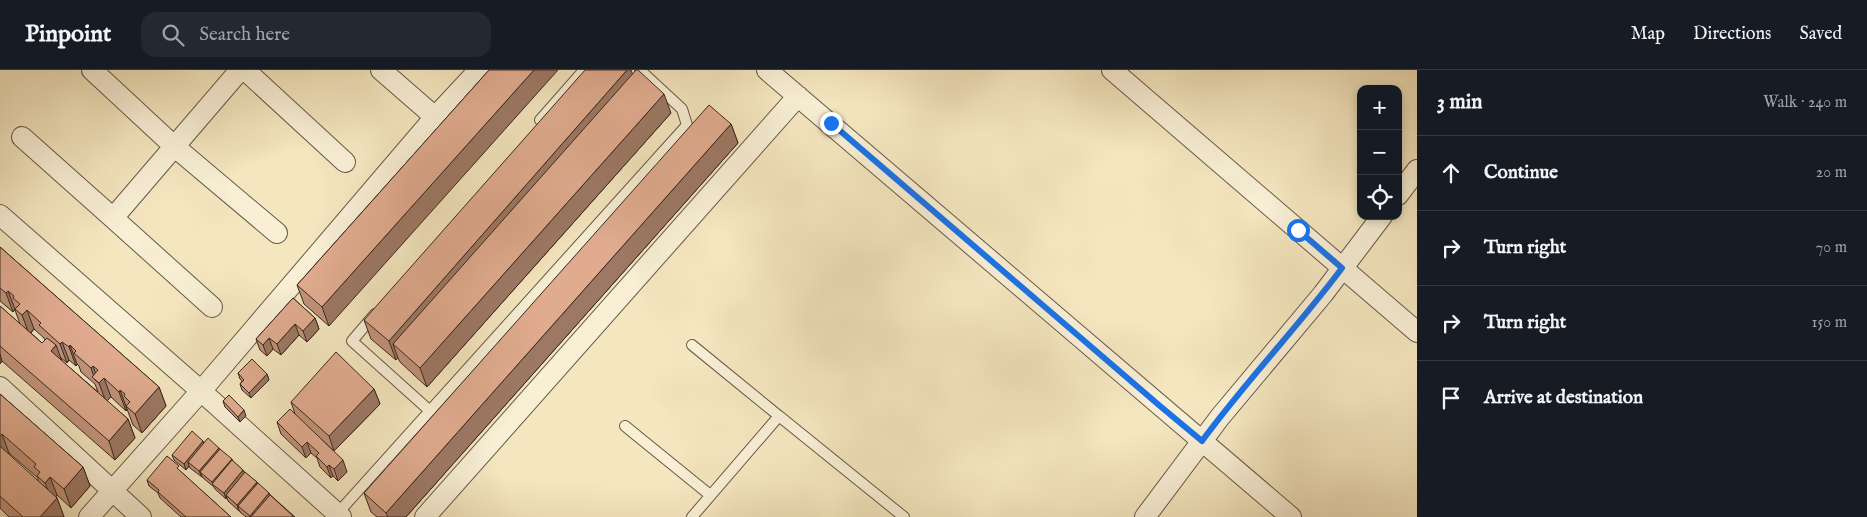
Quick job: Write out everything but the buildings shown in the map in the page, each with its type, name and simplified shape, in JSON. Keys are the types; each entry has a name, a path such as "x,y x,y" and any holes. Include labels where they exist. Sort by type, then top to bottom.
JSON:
{"street":[{"path":"92,70 175,147 277,233"},
{"path":"112,218 240,70"},
{"path":"245,70 345,162"},
{"path":"382,70 436,117"},
{"path":"89,517 201,391 436,117 479,70"},
{"path":"768,70 1291,517"},
{"path":"1112,70 1417,332"},
{"path":"425,517 798,96"},
{"path":"22,138 212,307"},
{"path":"1402,190 1417,170"},
{"path":"0,215 201,391 339,516"},
{"path":"1145,517 1220,417 1323,294 1379,220"},
{"path":"0,387 141,517"}],"lane":[{"path":"533,129 584,70"},
{"path":"339,516 430,411 687,125 682,109 640,70"},
{"path":"382,305 352,340 430,411"},
{"path":"692,345 904,517"},
{"path":"692,517 779,416"},
{"path":"625,426 710,496"}],"route":[{"path":"831,123 1202,441 1323,294 1342,268 1298,230"}]}
